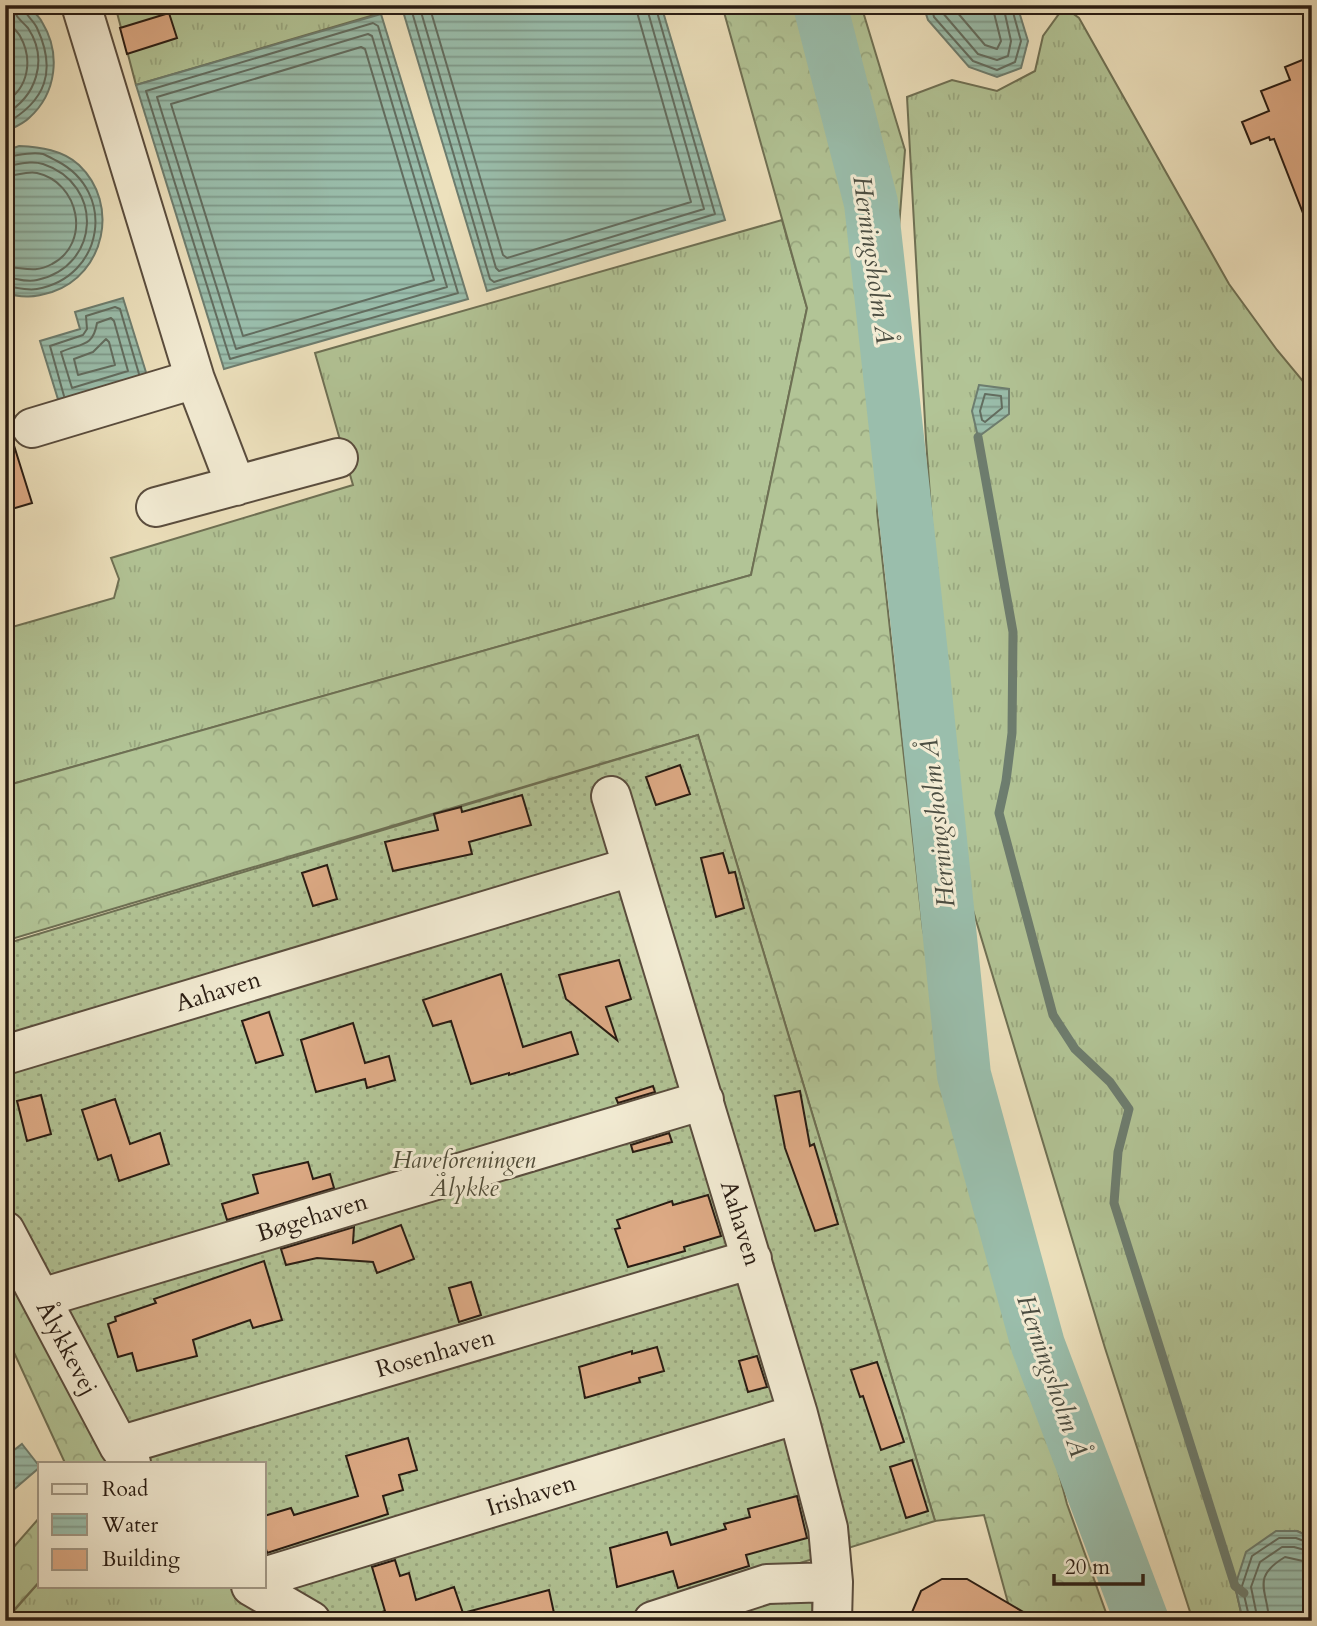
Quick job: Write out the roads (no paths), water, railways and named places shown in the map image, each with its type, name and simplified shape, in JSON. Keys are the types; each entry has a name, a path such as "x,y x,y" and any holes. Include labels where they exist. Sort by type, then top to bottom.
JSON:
{"lane":[{"path":"81,5 195,379 236,486"},
{"path":"32,428 195,379"},
{"path":"156,507 338,458"},
{"name":"Aahaven","path":"611,796 798,1414 828,1528 832,1582"},
{"name":"Aahaven","path":"5,1055 631,867"},
{"name":"Bøgehaven","path":"41,1298 704,1100"},
{"name":"Ålykkevej","path":"5,1231 125,1455"},
{"name":"Rosenhaven","path":"125,1455 751,1259"},
{"name":"Irishaven","path":"266,1576 798,1414"},
{"path":"653,1621 766,1584 832,1582 832,1621"},
{"path":"254,1588 311,1621"}],"water":[{"path":"5,5 27,5 37,15 48,34 54,59 46,97 29,118 5,132"},
{"path":"413,5 661,5 725,220 487,291 402,8"},
{"path":"923,5 1017,5 1028,41 1021,68 997,77 969,67 928,20"},
{"path":"381,14 468,299 224,369 136,85"},
{"path":"19,146 43,148 59,153 79,165 92,181 100,199 102,218 101,236 95,254 84,270 70,283 52,292 34,296 17,296 5,292 5,151"},
{"path":"123,298 149,382 61,409 40,341 80,329 75,312"},
{"path":"979,385 1009,389 1009,414 978,437 972,411"},
{"path":"22,1444 38,1464 38,1469 5,1497 5,1457"},
{"path":"1276,1531 1297,1531 1312,1538 1312,1621 1243,1621 1235,1586 1246,1552"}],"waterway":[{"name":"Herningsholm Å","path":"820,5 871,203 964,1075 1038,1345 1142,1621"},
{"path":"978,437 1013,632 1012,733 999,813 1053,1015 1075,1049 1110,1082 1129,1109 1118,1152 1114,1203 1235,1586 1244,1593"}],"park label":[{"name":"Haveforeningen Ålykke","path":"464,1174"}]}
